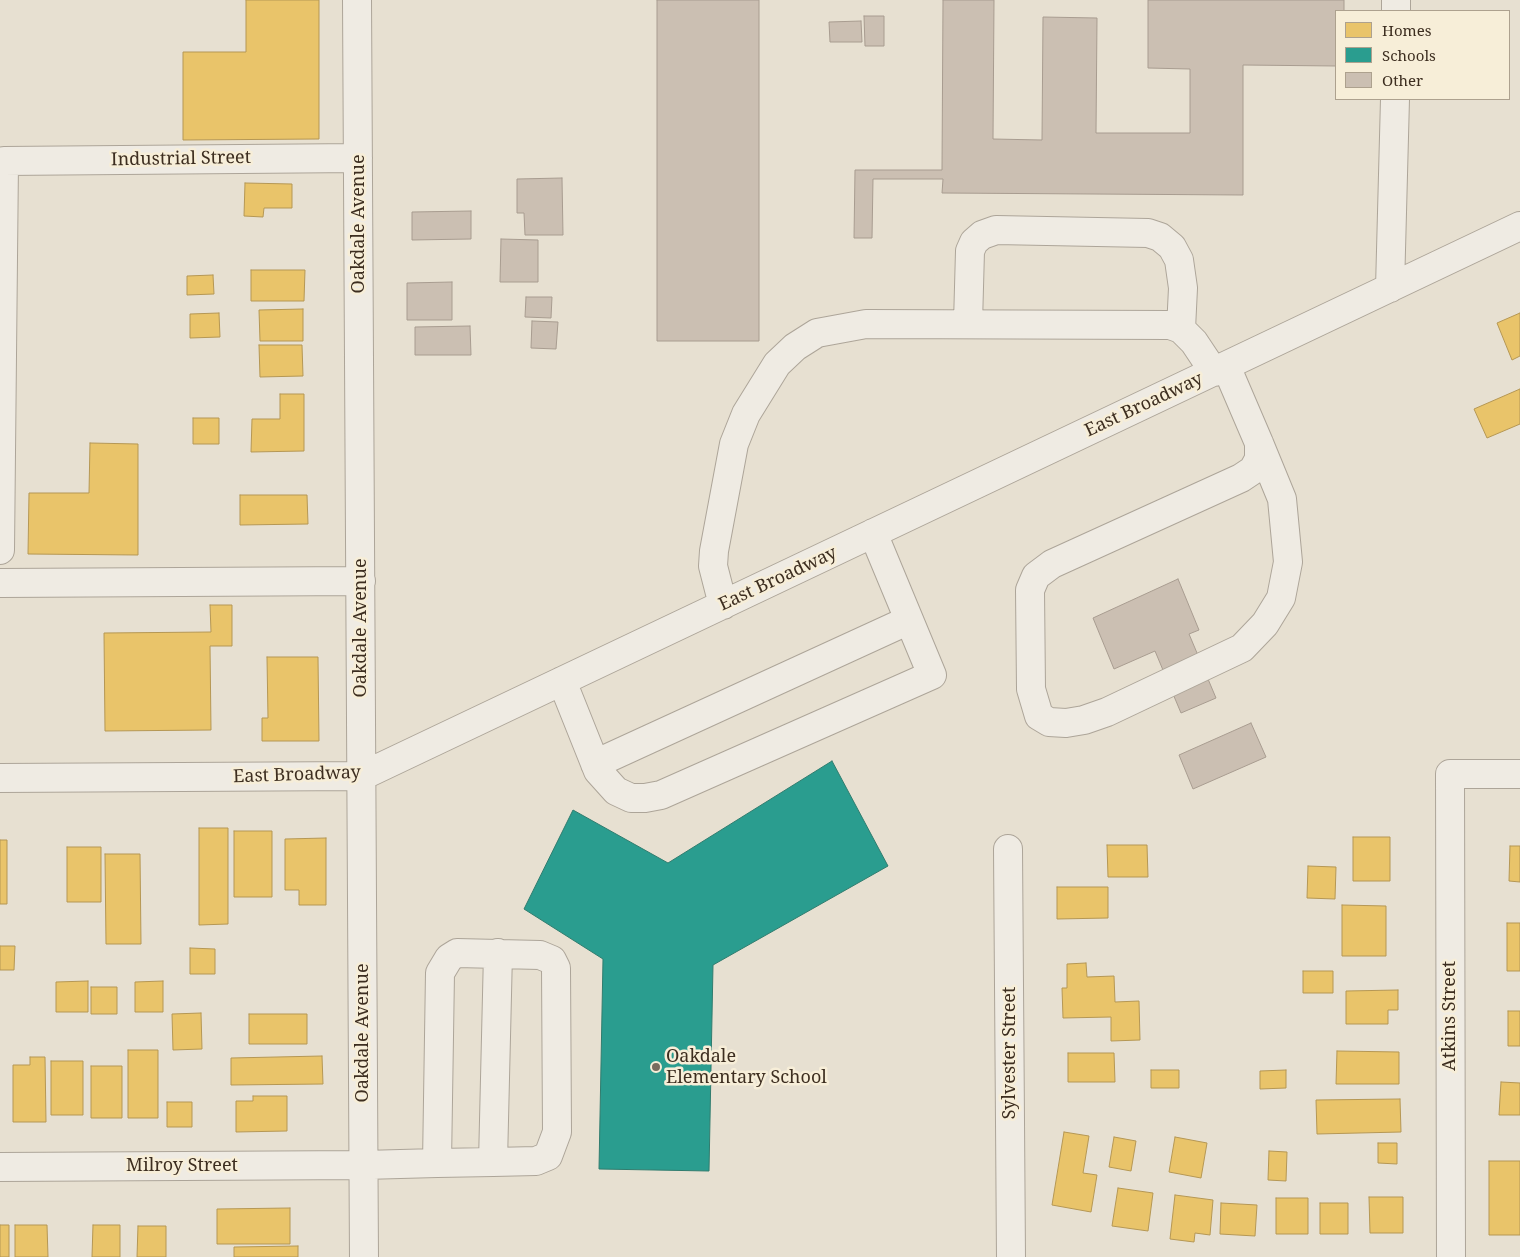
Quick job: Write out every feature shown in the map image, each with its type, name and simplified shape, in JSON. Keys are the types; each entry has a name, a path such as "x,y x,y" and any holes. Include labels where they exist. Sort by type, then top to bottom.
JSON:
{"street":[{"name":"Oakdale Avenue","path":"357,0 364,1257"},
{"path":"1390,288 1395,100"},
{"name":"Industrial Street","path":"0,550 4,161 358,158"},
{"name":"East Broadway","path":"0,778 362,776 1520,226"},
{"path":"968,324 970,251 974,242 982,235 996,230 1148,233 1160,237 1172,247 1179,260 1183,288 1182,329"},
{"path":"723,605 713,566 714,551 734,444 746,414 777,364 794,347 817,333 866,324 1170,325 1182,329 1220,369 1260,443 1282,499 1288,562 1282,598 1265,624 1242,648 1107,712 1084,720 1049,722 1039,716 1031,689 1030,590 1036,576 1052,564 1241,478 1253,470 1259,459 1260,443"},
{"path":"562,681 595,764 605,781 616,791 631,798 645,798 661,795 932,675 873,533"},
{"path":"0,583 361,581"},
{"path":"595,764 909,620"},
{"name":"Atkins Street","path":"1451,1257 1450,774 1520,774"},
{"name":"Sylvester Street","path":"1008,849 1011,1257"},
{"path":"437,1163 440,973 449,958 457,953 498,954 494,1162"},
{"name":"Milroy Street","path":"0,1168 364,1165 536,1161 548,1156 557,1132 556,968 552,960 540,954 498,954"}],"building: Homes":[{"path":"246,0 319,0 319,139 183,140 183,52 246,52"},
{"path":"245,183 292,184 292,208 264,208 263,217 244,216"},
{"path":"251,270 305,270 304,301 251,301"},
{"path":"213,275 214,294 187,295 187,276"},
{"path":"303,309 303,341 260,341 259,310"},
{"path":"219,313 220,337 190,338 190,314"},
{"path":"1520,313 1520,356 1512,360 1497,323"},
{"path":"259,345 302,345 303,376 260,377"},
{"path":"1520,389 1520,424 1487,438 1474,409"},
{"path":"280,394 304,394 304,451 251,452 252,419 280,419"},
{"path":"193,418 219,418 219,444 193,444"},
{"path":"90,443 138,444 138,555 28,554 29,493 89,493"},
{"path":"240,495 307,495 308,524 240,525"},
{"path":"210,605 232,605 232,646 210,646 211,730 105,731 104,633 211,632"},
{"path":"267,657 318,657 319,741 262,741 262,718 268,718"},
{"path":"199,828 228,828 228,924 199,925"},
{"path":"234,831 272,831 272,897 234,897"},
{"path":"1353,837 1390,837 1390,881 1353,881"},
{"path":"326,838 326,905 299,905 299,890 285,890 285,839"},
{"path":"0,840 7,840 7,904 0,904"},
{"path":"1107,845 1147,845 1148,877 1108,877"},
{"path":"1510,846 1520,846 1520,882 1509,881"},
{"path":"67,847 101,847 101,902 67,902"},
{"path":"105,854 140,854 141,944 106,944"},
{"path":"1308,866 1336,867 1335,899 1307,898"},
{"path":"1057,887 1108,887 1108,918 1057,919"},
{"path":"1342,905 1386,906 1386,956 1342,956"},
{"path":"1507,923 1520,923 1520,971 1507,971"},
{"path":"0,946 15,946 14,970 0,970"},
{"path":"190,948 215,949 215,974 190,974"},
{"path":"1086,963 1087,977 1114,976 1115,1002 1139,1001 1140,1040 1111,1041 1111,1017 1063,1018 1062,988 1067,988 1067,964"},
{"path":"1303,971 1333,971 1333,993 1303,993"},
{"path":"88,981 88,1012 56,1012 56,982"},
{"path":"163,981 163,1012 135,1012 135,982"},
{"path":"91,987 117,987 117,1014 91,1014"},
{"path":"1398,990 1398,1010 1388,1010 1388,1024 1346,1024 1346,991"},
{"path":"1508,1011 1520,1011 1520,1046 1508,1046"},
{"path":"201,1013 202,1049 173,1050 172,1014"},
{"path":"249,1014 307,1014 307,1044 249,1044"},
{"path":"128,1050 158,1050 158,1118 128,1118"},
{"path":"1337,1051 1399,1052 1399,1084 1336,1084"},
{"path":"1068,1053 1114,1053 1115,1082 1068,1082"},
{"path":"322,1056 323,1084 231,1085 231,1058"},
{"path":"30,1057 45,1057 46,1122 13,1122 13,1065 30,1065"},
{"path":"51,1061 83,1061 83,1115 51,1115"},
{"path":"91,1066 122,1066 122,1118 91,1118"},
{"path":"1151,1070 1179,1070 1179,1088 1151,1088"},
{"path":"1286,1070 1286,1088 1260,1089 1260,1071"},
{"path":"1501,1082 1520,1083 1520,1115 1499,1115"},
{"path":"253,1096 287,1096 287,1131 236,1132 236,1101 253,1101"},
{"path":"1400,1099 1401,1132 1317,1134 1316,1100"},
{"path":"167,1102 192,1102 192,1127 167,1127"},
{"path":"1064,1132 1089,1136 1083,1173 1097,1175 1091,1212 1052,1205"},
{"path":"1114,1137 1136,1141 1131,1171 1109,1167"},
{"path":"1175,1137 1207,1143 1201,1178 1169,1172"},
{"path":"1378,1143 1397,1143 1397,1164 1378,1163"},
{"path":"1269,1151 1287,1152 1286,1181 1268,1180"},
{"path":"1489,1161 1520,1161 1520,1235 1489,1235"},
{"path":"1118,1188 1153,1193 1148,1231 1112,1226"},
{"path":"1175,1195 1213,1200 1210,1235 1195,1233 1194,1242 1170,1239"},
{"path":"1369,1197 1403,1197 1403,1233 1370,1233"},
{"path":"1276,1198 1308,1198 1308,1234 1276,1234"},
{"path":"1221,1203 1257,1205 1255,1236 1220,1234"},
{"path":"1320,1203 1348,1203 1348,1234 1320,1234"},
{"path":"290,1208 290,1244 217,1244 217,1209"},
{"path":"0,1225 9,1225 9,1257 0,1257"},
{"path":"15,1225 47,1225 48,1257 15,1257"},
{"path":"93,1225 120,1225 120,1257 92,1257"},
{"path":"138,1226 166,1226 166,1257 137,1257"},
{"path":"298,1246 298,1257 234,1257 234,1247"}],"building: Schools":[{"name":"Oakdale Elementary School","path":"832,761 888,866 713,965 709,1171 599,1169 603,959 524,909 573,810 668,863"}],"building: Other":[{"path":"657,0 759,0 759,341 657,341"},
{"path":"943,0 994,0 993,139 1042,140 1043,17 1097,18 1096,133 1190,133 1190,69 1148,68 1148,0 1344,0 1344,10 1335,10 1335,66 1243,65 1243,195 942,193 943,179 873,179 872,238 854,238 855,170 942,170"},
{"path":"864,16 884,16 884,46 865,46"},
{"path":"861,21 862,42 830,42 829,22"},
{"path":"562,178 563,235 525,235 524,213 517,213 517,179"},
{"path":"471,211 471,239 412,240 412,212"},
{"path":"501,239 538,240 538,282 500,282"},
{"path":"452,282 452,320 407,320 407,283"},
{"path":"526,297 552,297 551,318 525,317"},
{"path":"532,321 558,322 556,349 531,348"},
{"path":"470,326 471,355 415,355 415,327"},
{"path":"1178,579 1199,630 1189,634 1216,698 1181,713 1155,651 1114,669 1093,618"},
{"path":"1251,723 1266,757 1193,789 1179,755"}],"place":[{"name":"Oakdale Elementary School","path":"656,1067"}]}
